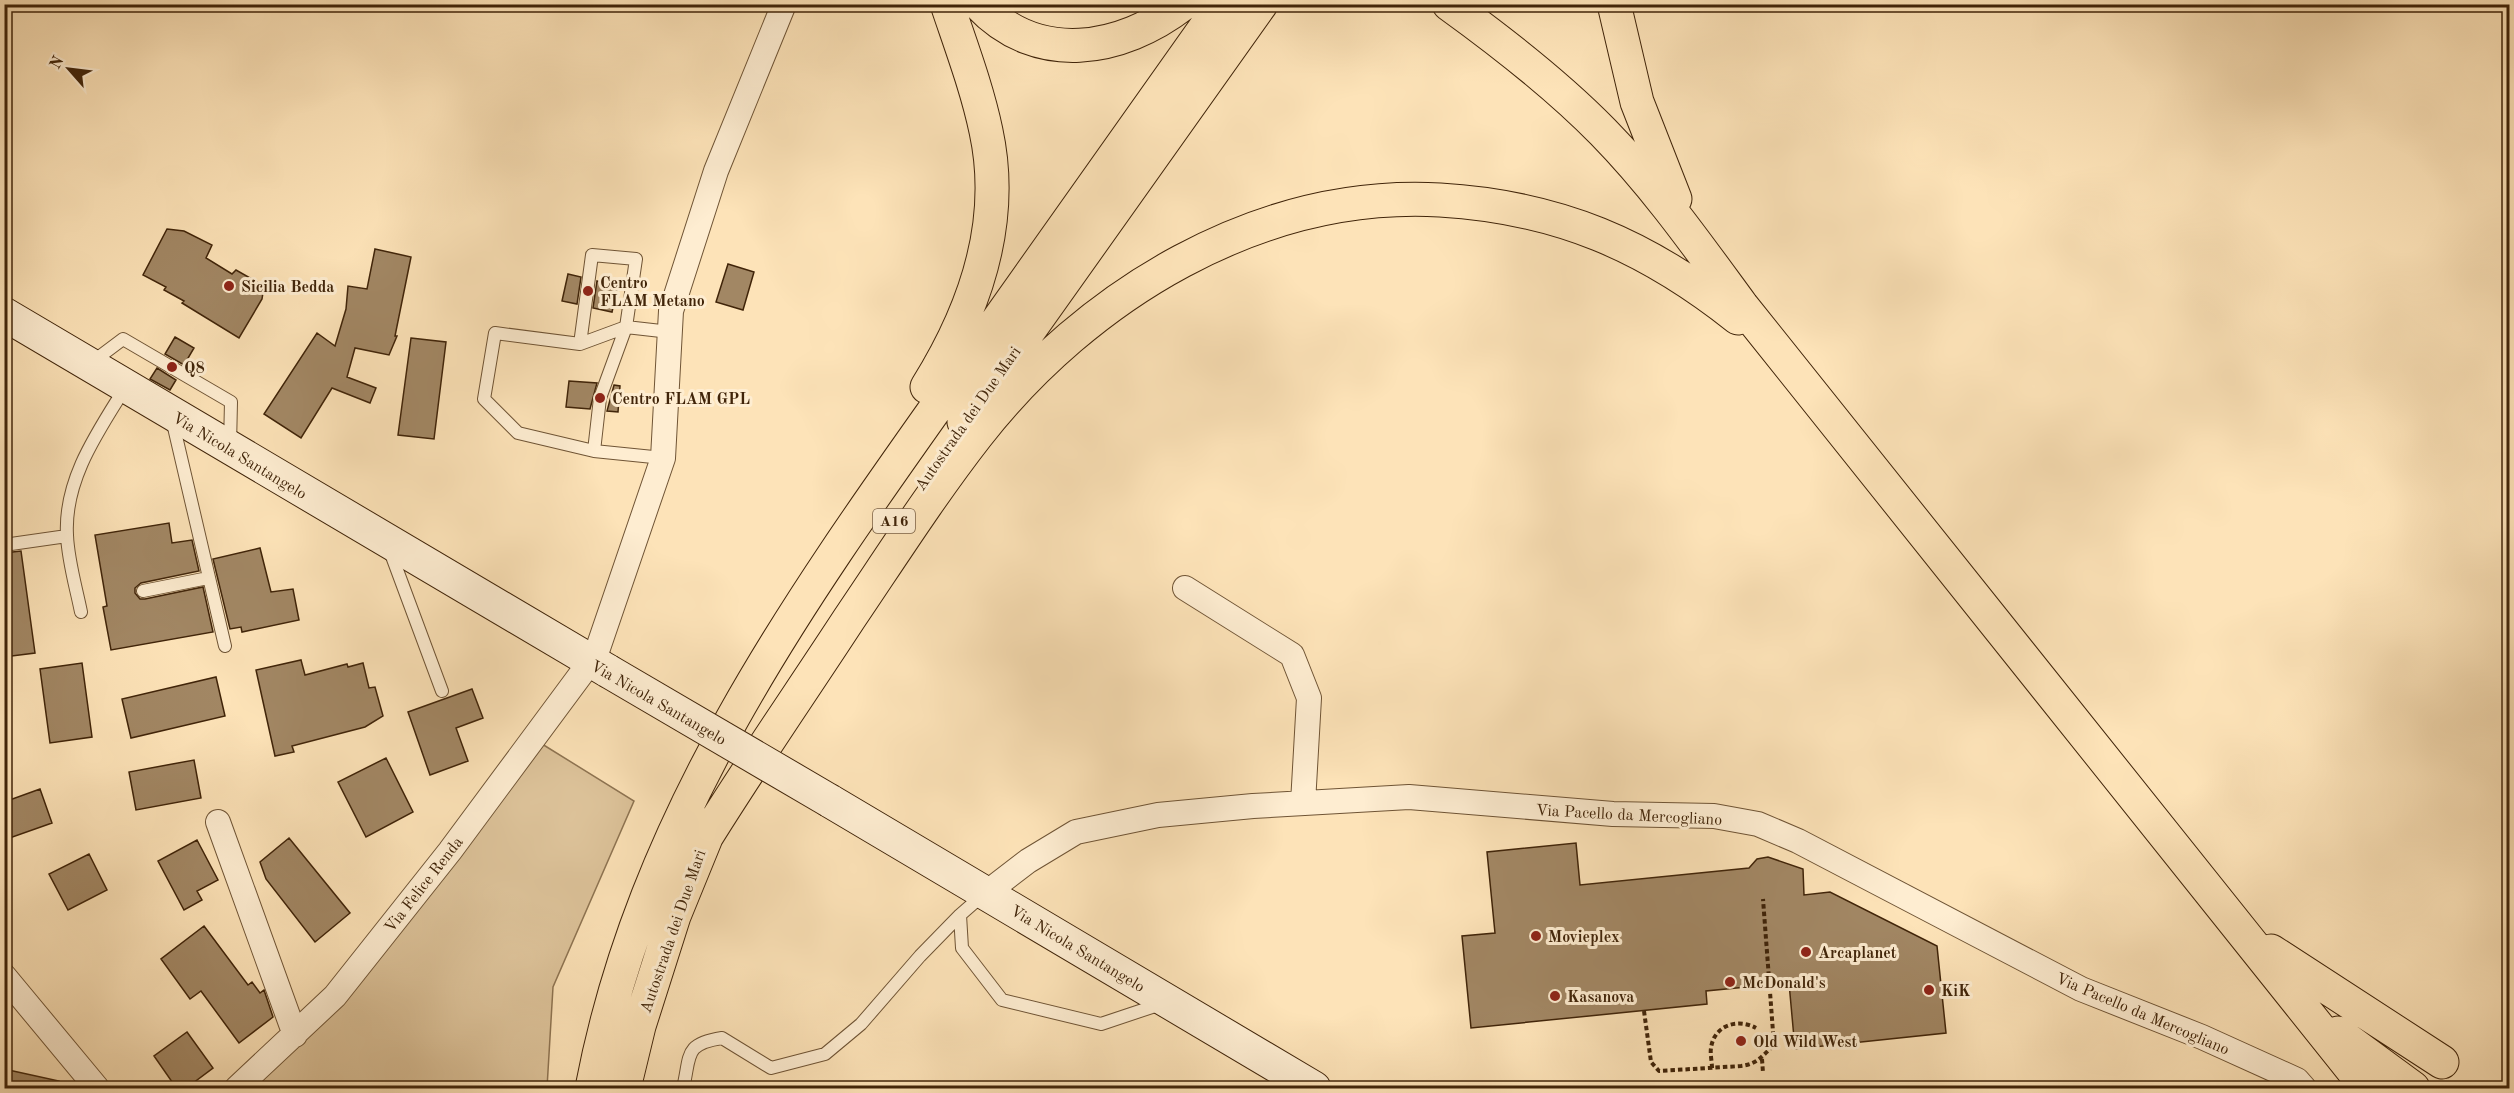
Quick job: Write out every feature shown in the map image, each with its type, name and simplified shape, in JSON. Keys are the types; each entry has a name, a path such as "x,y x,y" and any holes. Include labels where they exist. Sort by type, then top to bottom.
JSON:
{"highway":[{"path":"607,1022 616,957 633,896 661,820 689,760 720,701 768,622 928,386 955,337 979,279 991,226 992,167 980,106 947,4"},
{"path":"979,4 1004,25 1026,37 1048,45 1069,46 1089,45 1136,33 1183,4"},
{"name":"Autostrada dei Due Mari","path":"592,1089 607,1022 645,902 675,827 736,709 777,640 886,478 1222,4"},
{"name":"Autostrada dei Due Mari","path":"624,1089 647,997 674,916 703,842 765,723 911,496 1261,4"},
{"path":"1449,4 1571,100 1631,162 1690,234 1785,359 2367,1089"},
{"path":"1614,4 1637,102 1690,234"},
{"path":"703,842 775,728 925,505 979,432 1035,371 1073,336 1135,290 1209,247 1285,218 1352,203 1419,199 1522,210 1596,232 1656,260 1710,295 1785,359"},
{"path":"2227,912 2284,960 2442,1062"},
{"path":"2287,988 2337,1033 2413,1089"}],"main road":[{"name":"Via Nicola Santangelo","path":"4,314 125,388 830,801 1314,1089"}],"street":[{"name":"Via Felice Renda","path":"237,1089 335,996 600,667 614,606 663,458 671,311 716,171 784,4"},
{"path":"1185,588 1292,655 1310,698 1304,803"},
{"name":"Via Pacello da Mercogliano","path":"985,894 1028,861 1076,832 1158,815 1409,797 1613,814 1714,816 1758,824 1798,841 2081,989 2202,1037 2297,1080 2304,1089"},
{"path":"218,822 295,1035"},
{"path":"4,976 91,1087"}],"lane":[{"path":"580,344 592,255 636,259 626,327 600,398 594,450"},
{"path":"663,458 594,450 518,433 484,399 495,333 580,344 626,327 670,332"},
{"path":"88,366 123,339 172,367 231,402 230,449"},
{"path":"81,612 67,536 69,504 75,477 97,433 125,388"},
{"path":"171,414 225,646"},
{"path":"4,545 67,536"},
{"path":"386,541 442,691"},
{"path":"143,591 208,578"},
{"path":"683,1089 689,1054 703,1041 722,1038 771,1068 825,1054 861,1023 920,956 960,915 985,894"},
{"path":"960,915 962,948 1002,1000 1101,1024 1168,1002"}],"path":[{"path":"1644,1011 1650,1062 1659,1071 1752,1064 1761,1059 1774,1045 1763,899"},
{"path":"1712,1068 1711,1048 1717,1033 1724,1027 1738,1023 1748,1023 1756,1028"},
{"path":"1761,1059 1763,1073"}],"shaded area":[{"path":"542,744 634,801 553,987 547,1088 246,1088"}],"building":[{"path":"167,229 184,231 212,245 206,258 232,274 236,270 264,286 262,299 239,338 182,303 184,301 164,290 166,287 143,275"},
{"path":"375,249 411,257 395,336 397,336 389,355 355,348 347,377 376,388 370,403 332,388 301,438 264,414 317,333 335,346 346,309 348,286 367,289"},
{"path":"728,264 754,272 743,310 716,302"},
{"path":"568,274 581,277 577,304 562,301"},
{"path":"597,281 618,285 612,312 593,308"},
{"path":"175,337 194,348 184,365 165,354"},
{"path":"411,338 446,342 434,439 398,435"},
{"path":"157,368 176,380 170,390 150,379"},
{"path":"569,381 597,383 590,409 566,407"},
{"path":"614,385 620,386 618,412 607,411"},
{"path":"169,523 172,543 192,540 199,571 141,583 135,588 135,593 140,599 145,599 203,587 213,632 111,650 103,607 107,606 95,535"},
{"path":"260,548 271,592 293,589 299,620 242,632 241,627 230,629 213,559"},
{"path":"21,551 35,653 4,657 4,553"},
{"path":"301,660 305,675 347,664 348,667 363,663 369,688 375,687 383,716 365,727 292,746 294,752 275,756 256,670"},
{"path":"82,663 92,737 50,743 40,669"},
{"path":"216,677 225,716 131,738 122,699"},
{"path":"472,689 483,718 456,728 468,761 430,775 408,712"},
{"path":"386,758 413,812 366,837 338,782"},
{"path":"194,760 201,798 136,810 129,772"},
{"path":"40,789 52,823 4,840 4,802"},
{"path":"289,838 350,913 315,942 266,879 260,862"},
{"path":"197,840 218,880 197,891 202,900 184,910 158,861"},
{"path":"1576,843 1580,885 1749,868 1757,859 1768,857 1803,869 1804,895 1830,892 1937,946 1946,1033 1795,1049 1789,983 1706,991 1707,1004 1471,1028 1462,936 1495,933 1487,852"},
{"path":"89,854 107,890 68,910 49,874"},
{"path":"204,926 248,985 252,982 260,993 264,990 273,1017 239,1043 201,991 190,999 161,959"},
{"path":"187,1032 213,1068 185,1089 177,1089 154,1056"},
{"path":"4,1069 59,1081 58,1089 4,1089"}],"place":[{"name":"Sicilia Bedda","path":"229,286"},
{"name":"Centro FLAM Metano","path":"588,291"},
{"name":"Q8","path":"172,367"},
{"name":"Centro FLAM GPL","path":"600,398"},
{"name":"Movieplex","path":"1536,936"},
{"name":"Arcaplanet","path":"1806,952"},
{"name":"McDonald's","path":"1730,982"},
{"name":"KiK","path":"1929,990"},
{"name":"Kasanova","path":"1555,996"},
{"name":"Old Wild West","path":"1741,1041"}]}
